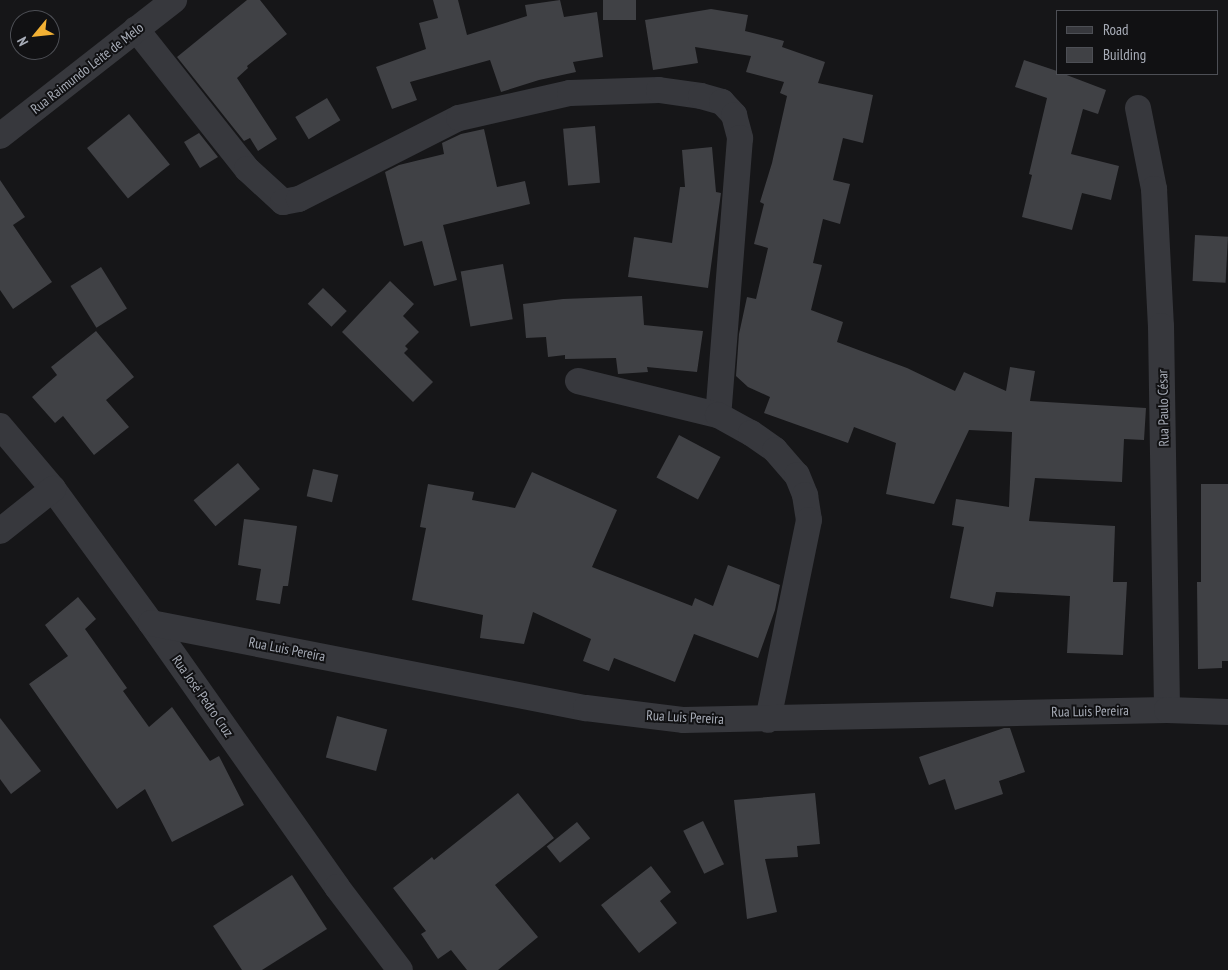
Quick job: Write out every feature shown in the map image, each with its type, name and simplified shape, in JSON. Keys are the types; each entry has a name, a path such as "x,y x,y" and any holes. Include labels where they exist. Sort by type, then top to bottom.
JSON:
{"street":[{"name":"Rua Raimundo Leite de Melo","path":"0,136 174,0"},
{"path":"136,29 247,169 283,202 300,199 459,118 570,93 659,90 701,96 722,102 734,116 740,138 718,415"},
{"name":"Rua Paulo César","path":"1138,108 1154,189 1161,326 1167,710"},
{"path":"578,382 718,415 775,450 797,475 806,495 809,520 768,720"},
{"name":"Rua José Pedro Cruz","path":"0,426 53,489 151,623 337,887 400,970"},
{"path":"0,531 53,489"},
{"name":"Rua Luis Pereira","path":"151,623 586,708 684,720 768,720 845,715 1167,710 1228,712"}],"building":[{"path":"247,0 260,0 287,34 247,66 248,68 237,78 277,139 258,151 250,138 244,141 177,57"},
{"path":"433,0 458,0 467,35 527,16 525,5 560,0 564,17 597,12 603,57 573,62 576,72 539,80 501,92 490,60 410,82 417,100 392,109 376,67 426,49 419,23 438,18"},
{"path":"603,0 636,0 636,20 603,20"},
{"path":"711,9 748,15 745,31 784,41 782,47 825,62 818,83 873,95 863,143 843,138 833,180 850,184 840,224 823,219 813,263 822,265 811,310 843,322 837,342 907,368 955,391 964,372 1006,391 1010,367 1035,371 1030,401 1146,408 1144,440 1124,439 1122,482 1035,478 1029,521 1115,526 1113,582 1127,582 1123,655 1067,653 1070,596 996,592 993,607 950,598 964,527 952,525 956,499 1009,507 1012,432 969,430 934,504 886,494 896,443 854,427 848,443 764,413 770,397 748,387 736,376 739,334 747,297 756,299 768,248 754,244 764,204 760,202 772,163 787,96 780,93 784,82 746,72 751,56 695,47 698,63 653,70 645,20"},
{"path":"1024,60 1056,71 1056,75 1067,75 1106,90 1098,114 1083,109 1071,154 1119,166 1111,200 1082,193 1072,230 1022,217 1032,175 1029,174 1047,98 1015,87"},
{"path":"327,98 340,120 309,139 295,117"},
{"path":"129,114 170,165 128,198 87,148"},
{"path":"595,126 600,183 568,186 563,129"},
{"path":"484,129 497,187 525,181 530,204 443,225 457,280 434,286 422,241 404,246 385,172 399,165 444,154 442,143 461,134"},
{"path":"199,133 218,157 200,168 184,142"},
{"path":"712,147 716,192 721,193 708,288 628,277 634,237 672,243 680,187 685,187 682,150"},
{"path":"0,180 25,217 13,225 52,282 13,309 0,290"},
{"path":"1195,235 1228,237 1226,283 1193,281"},
{"path":"503,264 513,319 470,327 461,271"},
{"path":"101,267 127,309 96,328 70,286"},
{"path":"390,281 414,304 403,316 419,332 405,346 408,349 404,353 433,382 413,402 342,332"},
{"path":"323,288 347,311 331,327 308,304"},
{"path":"642,296 644,325 703,331 697,372 647,367 648,372 618,374 616,358 565,359 565,355 548,357 546,337 526,338 523,304 563,299"},
{"path":"96,331 134,377 106,400 129,427 94,455 63,416 55,423 32,397 57,375 51,367"},
{"path":"679,435 720,457 698,499 656,477"},
{"path":"238,463 260,489 215,526 194,500"},
{"path":"313,469 338,475 332,502 307,496"},
{"path":"532,472 617,510 592,567 692,606 695,598 713,606 728,565 780,585 775,610 758,658 694,634 675,682 614,658 609,671 583,661 591,639 533,612 524,644 480,638 483,615 412,600 426,528 420,527 428,484 474,492 472,500 515,508"},
{"path":"1201,484 1228,484 1228,661 1222,661 1222,668 1198,669 1197,582 1201,582"},
{"path":"244,519 297,526 288,586 283,586 280,604 256,600 261,569 238,565"},
{"path":"78,597 96,619 85,629 127,688 123,691 149,727 172,707 210,761 219,756 244,805 172,842 145,789 117,809 29,684 68,656 45,625"},
{"path":"337,716 387,729 376,771 326,758"},
{"path":"0,718 41,771 11,794 0,779"},
{"path":"1004,728 1010,728 1025,772 999,781 1003,794 955,810 945,779 929,785 919,757"},
{"path":"518,793 554,838 495,885 538,937 498,970 467,970 451,950 438,959 421,934 426,931 393,888 432,857 434,860"},
{"path":"815,793 820,844 797,846 798,857 765,859 777,912 747,919 734,800"},
{"path":"703,821 724,864 704,874 683,831"},
{"path":"577,822 590,838 560,863 547,847"},
{"path":"651,866 671,892 660,901 677,923 639,953 601,905"},
{"path":"292,875 327,929 262,970 242,970 213,926"}]}
